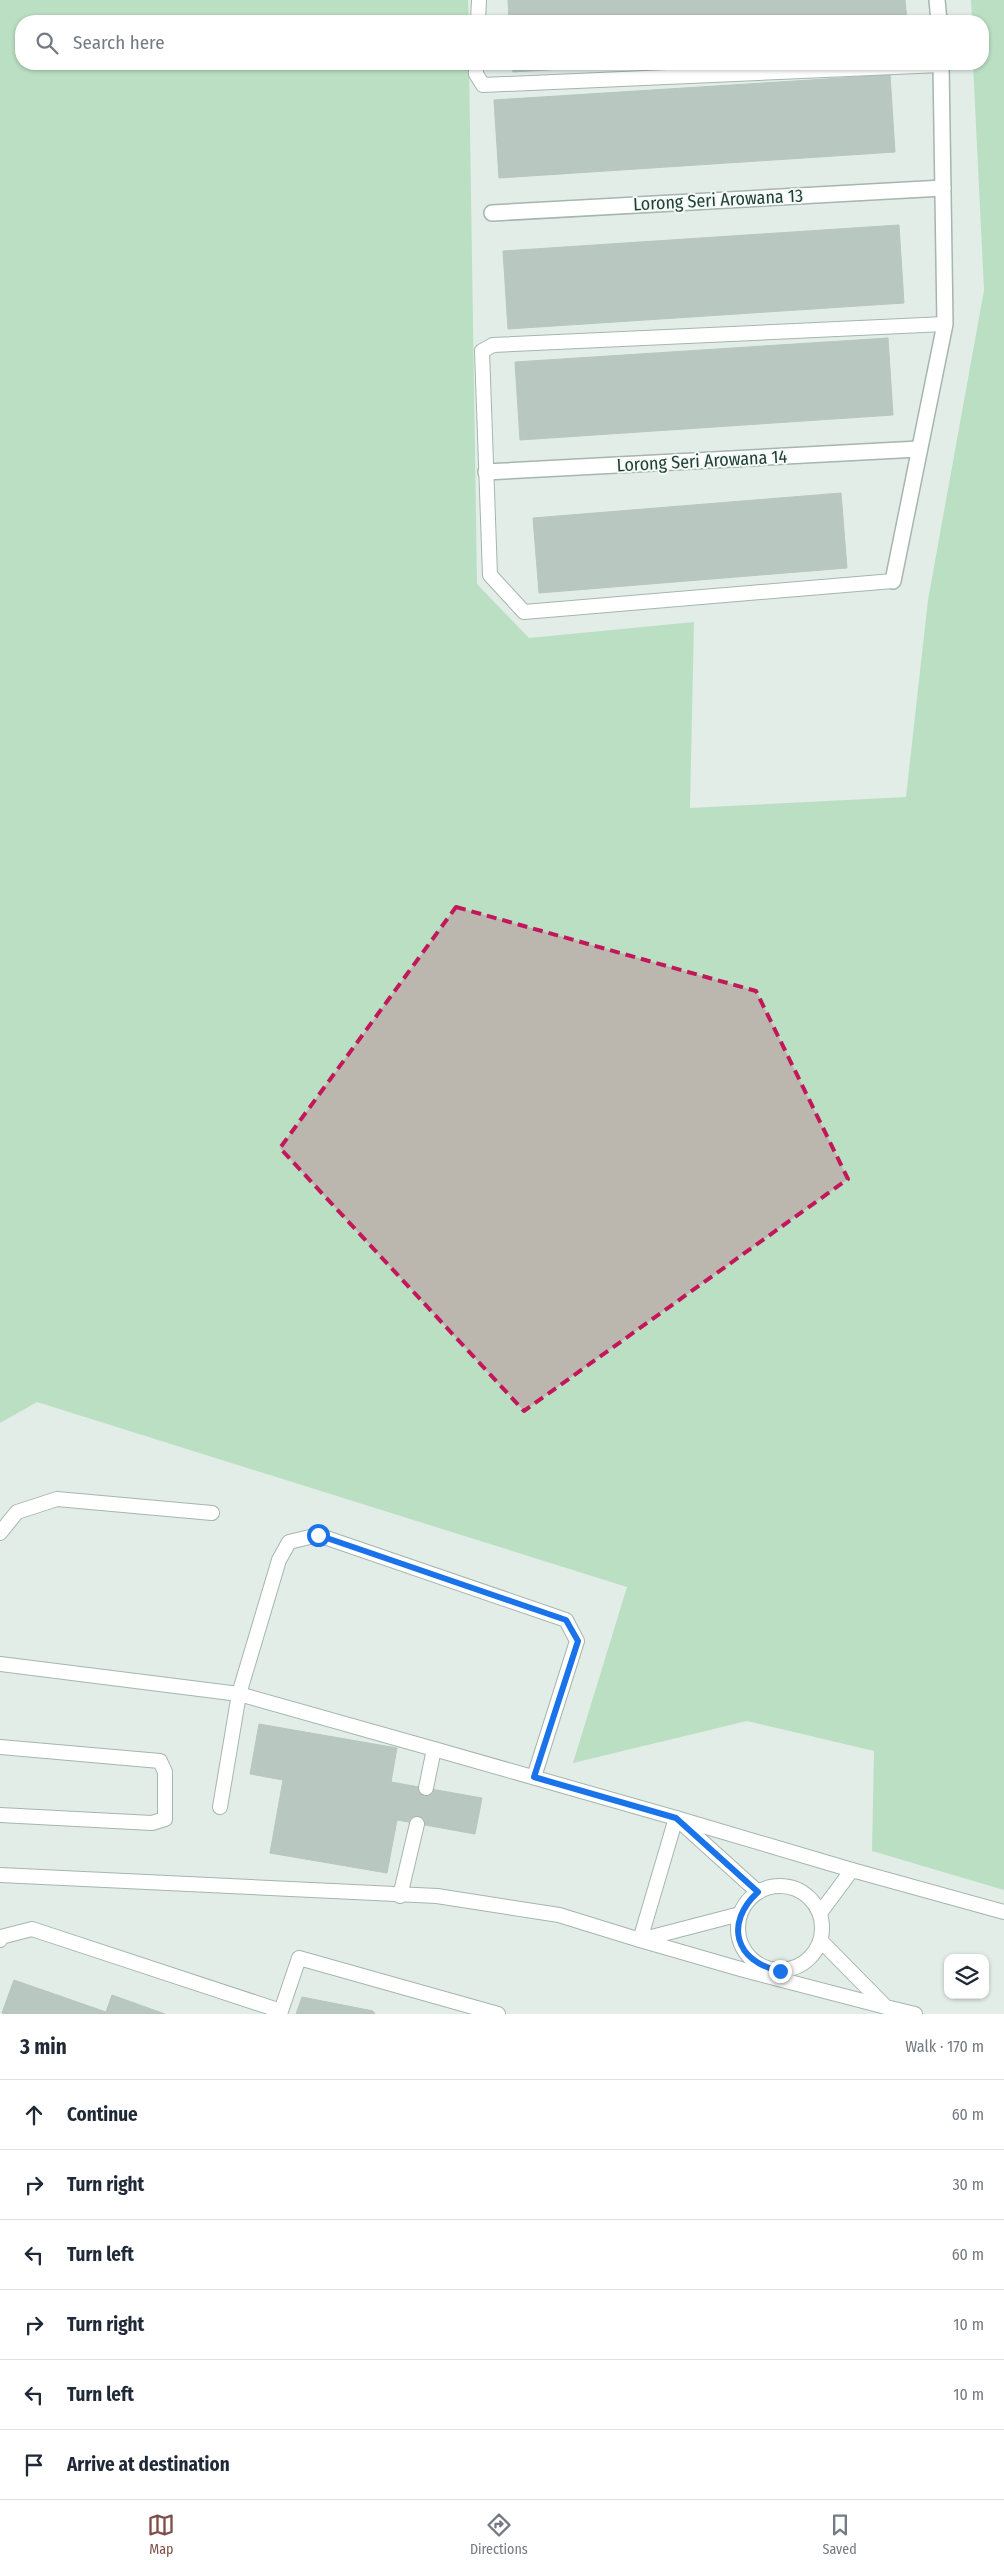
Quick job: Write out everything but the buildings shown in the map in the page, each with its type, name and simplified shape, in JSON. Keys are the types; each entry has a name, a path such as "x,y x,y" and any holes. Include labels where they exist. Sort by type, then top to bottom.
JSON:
{"street":[{"path":"937,0 938,15"},
{"path":"893,581 918,449 945,324 941,70"},
{"name":"Lorong Seri Arowana 13","path":"492,213 943,188"},
{"name":"Lorong Seri Arowana 14","path":"486,472 918,449"}],"lane":[{"path":"478,15 479,0"},
{"path":"476,70 476,74 483,85 810,70"},
{"path":"893,581 524,612 490,575 482,351 493,345 945,324"},
{"path":"0,1533 17,1512 57,1499 212,1513"},
{"path":"220,1807 238,1694 279,1560 289,1542 318,1535 566,1620 578,1641 534,1777"},
{"path":"0,1664 238,1694 1004,1912"},
{"path":"0,1747 160,1761 165,1772 165,1818 152,1823 0,1815"},
{"path":"426,1788 434,1750"},
{"path":"676,1818 758,1892"},
{"path":"640,1940 676,1818"},
{"path":"400,1896 417,1824"},
{"path":"820,1912 852,1870"},
{"path":"0,1875 400,1896 437,1896 559,1914 744,1970 915,2014"},
{"path":"771,1887 786,1887 800,1891 812,1900 820,1912 823,1926 821,1941 815,1953 799,1966 780,1971 767,1968 755,1962 742,1946 737,1927 740,1914 747,1902 758,1892 771,1887"},
{"path":"640,1940 740,1914"},
{"path":"0,1940 1,1937 32,1929 281,2011 299,1958 498,2014"},
{"path":"821,1941 886,2007"}],"highlighted area":[{"path":"456,907 756,991 848,1179 524,1411 280,1148"}],"green space":[{"path":"0,0 468,0 469,15 15,15 15,70 469,70 477,584 529,638 694,622 690,808 906,797 928,600 984,290 973,70 989,70 989,15 972,15 971,0 1004,0 1004,1890 872,1851 874,1751 747,1721 573,1763 627,1587 37,1402 0,1423"}],"route":[{"path":"318,1535 566,1620 578,1641 534,1777 676,1818 758,1892 747,1902 740,1914 737,1927 739,1940 746,1953 755,1962 767,1968 780,1971"}]}
